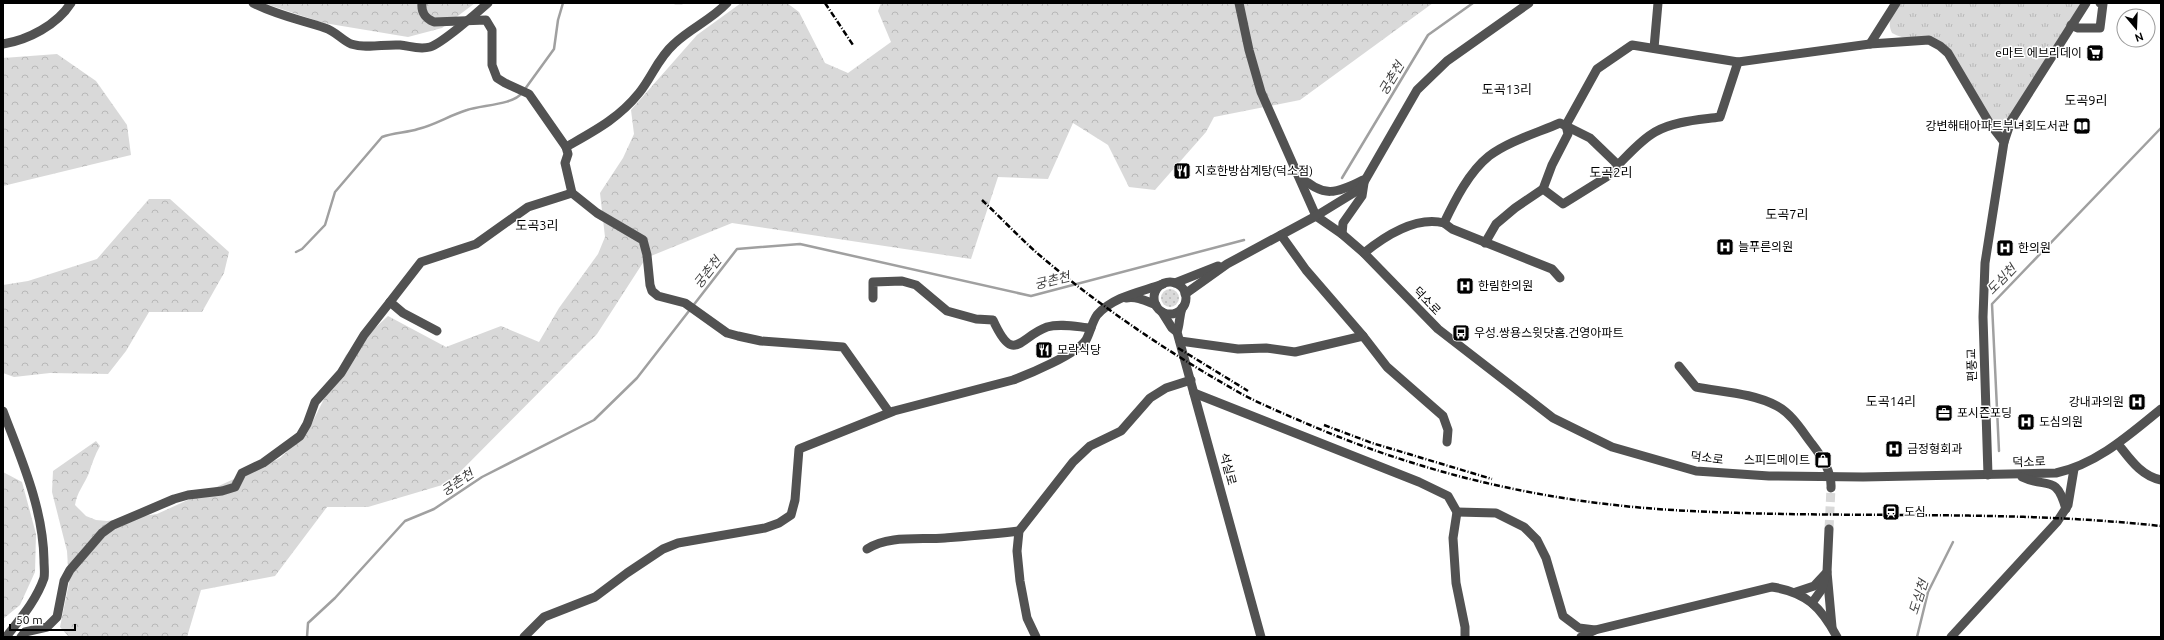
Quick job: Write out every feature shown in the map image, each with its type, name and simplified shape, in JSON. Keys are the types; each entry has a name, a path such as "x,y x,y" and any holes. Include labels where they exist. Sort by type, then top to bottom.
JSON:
{"street":[{"path":"3,44 30,37 61,14 71,3"},
{"path":"253,3 279,14 328,29 342,40 353,44 370,47 400,45 419,48 432,47 469,21 488,3"},
{"path":"422,3 421,10 426,18 434,22 486,20 492,30 492,65 497,78 504,83 519,88 529,94 566,147 568,154 565,163 572,193 597,214 643,240 652,291 658,296 687,305 727,333 761,341 844,348 889,412"},
{"path":"566,147 618,116 640,92 658,61 674,44 716,15 727,3"},
{"path":"1239,3 1249,50 1261,92 1316,216"},
{"path":"1175,283 1183,289 1185,294 1227,264 1316,216 1360,189 1417,90 1447,61 1529,3"},
{"path":"1654,48 1658,3"},
{"path":"1870,44 1896,3"},
{"name":"편풍교","path":"1988,475 1983,317 1984,270 2004,142 2011,121 2086,3"},
{"path":"2071,25 2078,28 2100,28 2103,4 2100,3"},
{"path":"1485,243 1496,224 1515,208 1543,189 1552,165 1568,134 1566,125 1597,69 1632,45 1705,58 1738,62 1870,44 1929,40 1940,46 1948,54 1990,124 2004,142"},
{"path":"1543,189 1563,204 1608,176 1641,142 1657,131 1678,123 1720,117 1738,62"},
{"path":"1444,223 1454,202 1489,157 1510,145 1560,123 1590,138 1618,165"},
{"path":"1296,170 1317,189 1328,192 1345,190 1365,180"},
{"path":"1342,234 1343,223 1362,196 1365,180"},
{"path":"21,637 25,632 47,627 57,617 64,581 70,570 102,533 113,525 174,499 188,495 222,491 234,487 242,473 263,463 284,446 294,441 307,424 315,402 341,373 364,335 421,262 476,244 528,207 572,193"},
{"name":"덕소로","path":"1316,216 1342,234 1364,253 1438,329 1553,418 1612,447 1696,471 1831,477 2056,473 2074,469 2118,444 2161,409"},
{"path":"1364,253 1392,234 1414,224 1433,220 1444,223 1452,229 1485,243 1552,269 1560,278"},
{"path":"1281,235 1306,270 1387,367 1443,416 1448,430 1447,442"},
{"path":"524,637 544,617 595,597 663,549 678,543 765,528 779,523 791,515 795,500 800,449 889,412 1025,376 1061,358 1085,341 1097,315 1128,294 1163,284 1175,283 1227,264"},
{"path":"873,298 873,282 902,281 916,285 947,311 976,319 993,320 1002,338 1007,343 1014,344 1023,343 1038,332 1049,327 1091,328"},
{"path":"1163,284 1156,290 1154,295 1159,309 1178,337 1238,349 1266,348 1296,352 1362,336"},
{"name":"석실로","path":"1185,294 1185,304 1179,317 1180,326 1178,337 1261,637"},
{"path":"1119,300 1132,297 1144,300 1159,309 1173,314 1182,308"},
{"path":"390,302 403,313 437,331"},
{"path":"1679,366 1696,387 1752,397 1777,406 1799,426 1820,454 1831,477 1831,488"},
{"path":"1036,637 1027,618 1020,581 1017,551 1018,531 1073,462 1090,446 1121,431 1150,398 1166,388 1191,380"},
{"path":"1194,393 1419,482 1448,496 1457,512 1453,538 1456,583 1465,627 1465,637"},
{"path":"3,411 33,490 44,542 44,576 32,602 6,637"},
{"path":"2118,444 2139,470 2153,478 2161,480"},
{"path":"1951,637 2057,522 2068,505 2074,469"},
{"path":"2017,474 2028,479 2051,483 2062,496 2066,508"},
{"path":"1457,512 1496,514 1524,527 1538,540 1546,558 1562,616 1579,628 1595,630"},
{"path":"1829,529 1827,572 1832,628"},
{"path":"867,549 877,542 946,538 1018,531"},
{"path":"1796,592 1814,586 1827,572"},
{"path":"1812,603 1822,589 1827,572"},
{"path":"1581,637 1595,630 1757,589 1772,588 1796,592 1812,603 1822,611 1837,637"}],"green space":[{"path":"263,3 475,3 442,28 408,37 324,23"},
{"path":"741,3 787,3 799,12 825,63 848,73 891,42 878,11 881,3 1433,3 1300,100 1214,117 1206,132 1155,190 1129,187 1108,145 1073,123 1048,179 998,177 971,259 732,223 646,258 597,334 449,483 368,507 327,507 275,576 201,590 187,637 69,637 60,627 69,583 67,551 52,492 53,471 96,441 100,446 89,473 77,496 75,505 86,516 96,520 107,521 157,514 280,458 307,433 346,355 388,316 446,347 501,326 539,342 559,308 598,254 605,237 600,193 623,158 634,134 631,110 697,35"},
{"path":"1899,3 2082,3 2003,127 1989,118 1950,50 1942,43 1934,39 1908,38 1892,33 1890,29 1890,21"},
{"path":"2022,3 2049,3 2041,15"},
{"path":"57,54 96,81 127,125 131,155 3,186 3,58"},
{"path":"149,199 170,199 229,252 224,273 202,312 149,312 126,351 108,374 50,373 14,377 3,373 3,285 28,281 97,259"},
{"path":"1170,289 1176,292 1179,298 1176,304 1170,307 1164,304 1161,298 1164,292"},
{"path":"3,472 22,482 36,534 35,572 20,605 3,619"}],"waterway":[{"path":"525,89 554,49 558,20 563,3"},
{"path":"675,3 682,3"},
{"name":"궁촌천","path":"1342,178 1428,35 1473,3"},
{"path":"296,252 302,249 325,225 335,192 382,137 424,127 473,108 512,100 522,93"},
{"name":"도심천","path":"1999,451 1992,304 2161,128"},
{"name":"궁촌천","path":"307,637 308,623 335,598 405,521 434,509 482,477 594,420 637,378 737,249 800,244 1031,296 1244,240"},
{"name":"도심천","path":"1917,637 1928,592 1953,542"}],"tunnel":[{"path":"1829,529 1831,488"}],"railway":[{"path":"825,3 853,45"},
{"path":"982,200 1037,253 1085,292 1135,328 1213,378 1257,402 1310,425 1402,460 1449,473 1544,495 1642,508 1750,513 2044,518 2161,526"},
{"path":"1178,348 1248,391"},
{"path":"1324,425 1372,443 1492,479"}],"place":[{"name":"e마트 에브리데이","path":"2095,53"},
{"name":"강변해태아파트부녀회도서관","path":"2082,126"},
{"name":"지호한방삼계탕(덕소점)","path":"1182,171"},
{"name":"늘푸른의원","path":"1725,247"},
{"name":"한의원","path":"2005,248"},
{"name":"한림한의원","path":"1465,286"},
{"name":"우성.쌍용스윗닷홈.건영아파트","path":"1461,333"},
{"name":"모락식당","path":"1044,350"},
{"name":"강내과의원","path":"2137,402"},
{"name":"포시즌포딩","path":"1944,413"},
{"name":"도심의원","path":"2026,422"},
{"name":"금정형회과","path":"1894,449"},
{"name":"스피드메이트","path":"1823,460"},
{"name":"도심","path":"1891,512"}],"district":[{"name":"도곡13리","path":"1507,89"},
{"name":"도곡9리","path":"2086,100"},
{"name":"도곡2리","path":"1611,172"},
{"name":"도곡7리","path":"1787,214"},
{"name":"도곡3리","path":"537,225"},
{"name":"도곡14리","path":"1891,401"}]}
